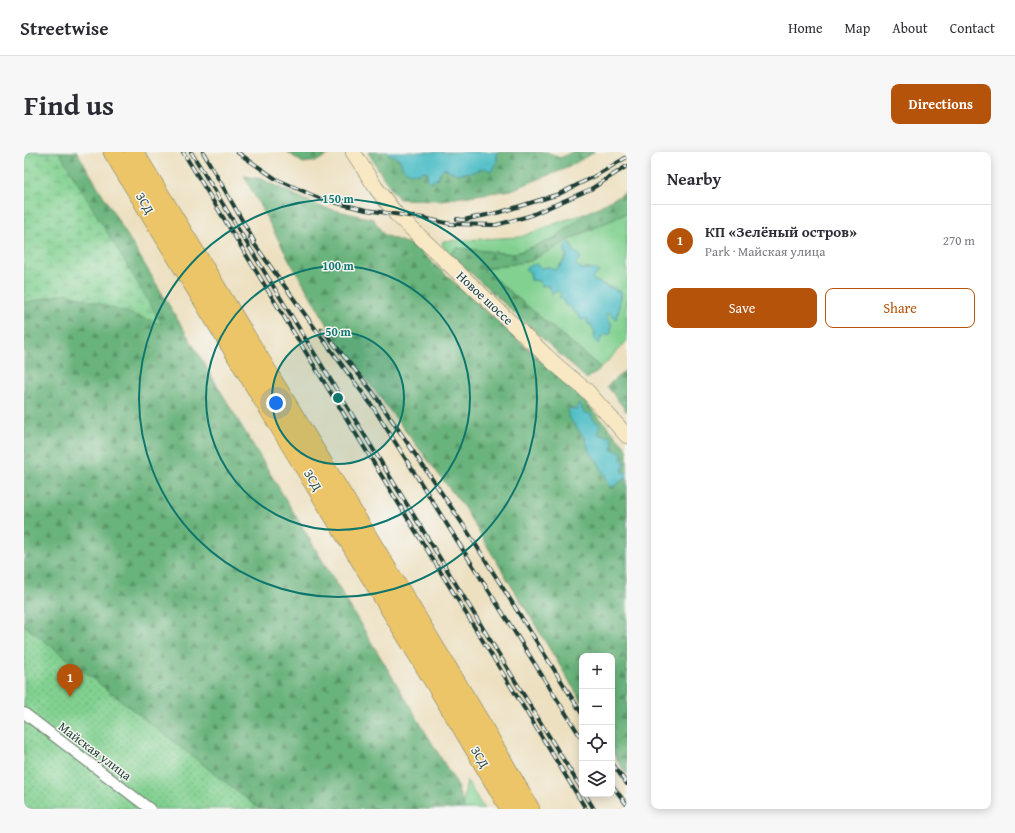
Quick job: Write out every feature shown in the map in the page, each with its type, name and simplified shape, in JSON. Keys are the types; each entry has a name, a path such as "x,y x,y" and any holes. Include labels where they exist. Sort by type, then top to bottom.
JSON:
{"highway":[{"name":"ЗСД","path":"113,152 510,809"},
{"name":"ЗСД","path":"134,152 473,710 530,809"}],"main road":[{"name":"Новое шоссе","path":"353,152 376,188 396,214 555,364 587,390 627,436"}],"street":[{"name":"Майская улица","path":"24,713 150,809"}],"green space":[{"path":"24,152 77,152 456,783 464,809 260,809 24,625"},
{"path":"24,152 59,152 162,324 66,293 24,303"},
{"path":"287,152 333,152 317,161 303,163"},
{"path":"368,152 386,152 394,155 401,162 428,173 437,179 440,172 444,168 457,174 473,172 485,168 490,171 494,168 497,161 497,152 547,152 560,158 572,152 594,152 567,168 511,190 441,200 399,199 385,180"},
{"path":"244,176 261,179 321,207 373,219 384,235 414,246 576,392 627,448 627,472 622,473 624,462 612,450 613,443 598,433 600,425 590,414 584,413 579,409 568,417 585,438 590,453 598,462 611,487 627,478 627,775 615,756 615,653 579,653 579,697 463,506 339,344 291,263"},
{"path":"627,192 627,213 579,235 530,261 483,269 601,368 587,379 450,254 457,248 514,254 552,240 587,213"},
{"path":"587,213 552,240 513,254 457,248 450,254 442,245 443,241 520,237"},
{"path":"627,213 627,341 601,368 483,269 530,261 579,235","holes":["570,242 574,252 575,264 582,269 594,269 591,279 615,290 622,296 618,305 619,310 615,319 609,311 606,314 610,321 611,329 600,338 587,319 577,313 563,300 559,291 551,293 547,286 543,283 531,280 530,272 541,268 550,267 555,270 565,258"]},
{"path":"626,370 627,372 627,412 607,386"},
{"path":"24,625 260,809 24,809"},
{"path":"467,781 484,809 464,809 463,802"}],"water":[{"path":"386,152 497,152 497,161 494,169 490,171 485,168 473,172 457,174 444,168 440,172 437,179 430,182 427,178 428,172 423,171 410,173 403,168 399,159"},
{"path":"570,242 574,252 579,254 580,259 575,264 582,269 594,269 599,272 592,279 610,288 613,287 615,290 621,291 619,310 616,316 617,318 615,319 609,312 606,314 612,325 612,332 604,335 603,338 600,338 600,342 598,344 594,337 595,332 592,329 591,324 588,324 587,319 581,320 577,313 573,312 571,307 565,305 563,300 559,298 561,293 559,291 551,293 548,285 542,286 539,281 531,280 530,272 525,269 536,264 541,268 550,267 555,270 561,265 567,256 564,249"},
{"path":"578,404 581,406 584,413 590,413 593,419 600,425 598,433 603,436 611,436 613,443 612,450 622,453 621,458 624,462 622,473 627,472 627,478 618,484 611,487 598,462 590,453 585,438 568,417 568,411 571,408 577,411"}],"railway":[{"path":"183,152 586,809"},
{"path":"191,152 579,785"},
{"path":"203,152 254,241"},
{"path":"237,152 276,179 321,199 366,210 423,218 451,224 496,225 529,216 591,189 627,166"},
{"path":"457,219 463,220 501,212 559,194 595,176 627,157"},
{"path":"250,238 373,407 579,734"},
{"path":"322,329 372,391 464,526 579,709"},
{"path":"615,767 627,784"},
{"path":"615,789 627,805"},
{"path":"587,797 594,809"}],"place":[{"name":"КП «Зелёный остров»","path":"70,697"}]}
